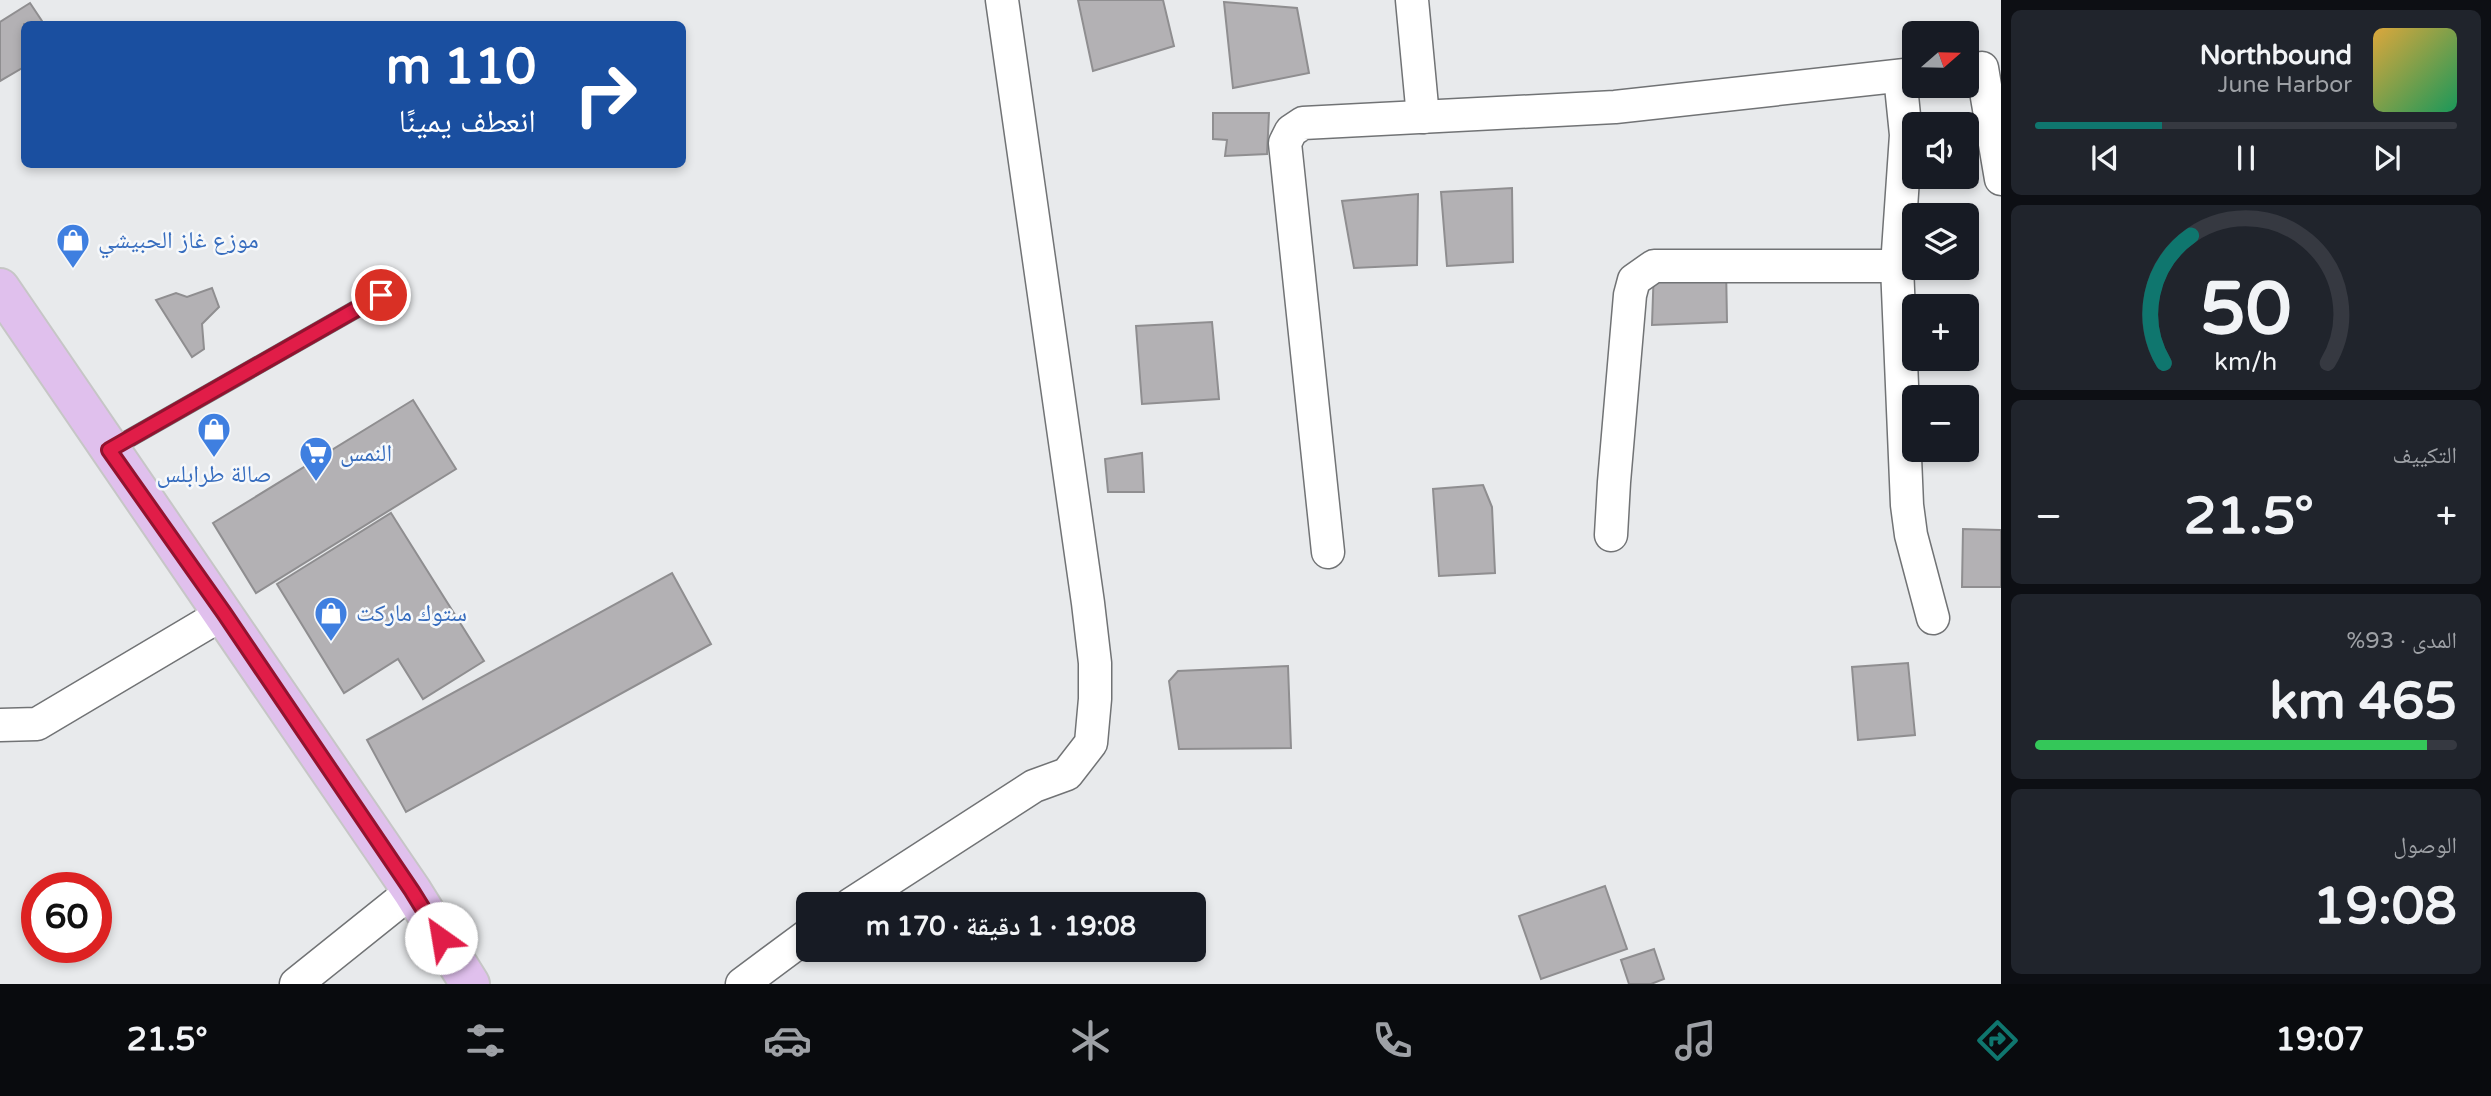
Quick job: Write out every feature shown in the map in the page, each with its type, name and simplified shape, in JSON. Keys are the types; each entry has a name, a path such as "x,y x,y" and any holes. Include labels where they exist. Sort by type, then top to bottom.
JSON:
{"main road":[{"path":"0,288 412,891 470,984"}],"street":[{"path":"870,892 1034,786 1067,774 1091,743 1095,663 1088,603 1002,0"},
{"path":"1412,0 1423,117"},
{"path":"1983,67 2001,179"},
{"path":"1328,552 1285,143 1291,131 1303,123 1615,107 1902,76"},
{"path":"1907,98 1897,266 1906,505 1911,535 1933,618"},
{"path":"1611,535 1630,295 1634,280 1654,266 1897,266"},
{"path":"0,725 37,724 224,613"},
{"path":"296,984 412,891"},
{"path":"742,984 796,944"}],"lane":[{"path":"109,450 381,295"}],"building":[{"path":"1078,0 1163,0 1174,46 1093,71"},
{"path":"1224,2 1297,8 1309,73 1233,88"},
{"path":"30,3 42,21 21,21 21,69 0,81 0,22"},
{"path":"1213,113 1269,113 1267,154 1225,156 1227,140 1213,139"},
{"path":"1512,188 1513,262 1447,266 1441,192"},
{"path":"1418,194 1417,265 1354,268 1342,201"},
{"path":"1654,266 1726,266 1727,322 1652,325"},
{"path":"212,288 219,307 202,324 204,349 192,357 156,300 176,293 187,297"},
{"path":"1212,322 1219,399 1142,404 1136,326"},
{"path":"413,400 456,469 256,593 213,523"},
{"path":"1142,453 1144,492 1108,492 1105,459"},
{"path":"1483,485 1492,507 1495,573 1439,576 1433,489"},
{"path":"391,513 484,661 423,699 398,659 344,693 277,584"},
{"path":"1963,529 2001,530 2001,587 1962,587"},
{"path":"672,573 711,644 406,812 367,740"},
{"path":"1908,663 1915,735 1858,740 1852,667"},
{"path":"1288,666 1291,748 1179,749 1169,681 1178,671"},
{"path":"1605,886 1627,949 1541,979 1519,916"},
{"path":"1654,949 1664,979 1651,984 1629,984 1621,960"}],"place":[{"name":"موزع غاز الحبيشي","path":"73,270"},
{"name":"صالة طرابلس","path":"214,459"},
{"name":"النمس","path":"316,483"},
{"name":"ستوك ماركت","path":"331,643"}],"route":[{"path":"381,295 109,450 224,613 441,938"}]}
